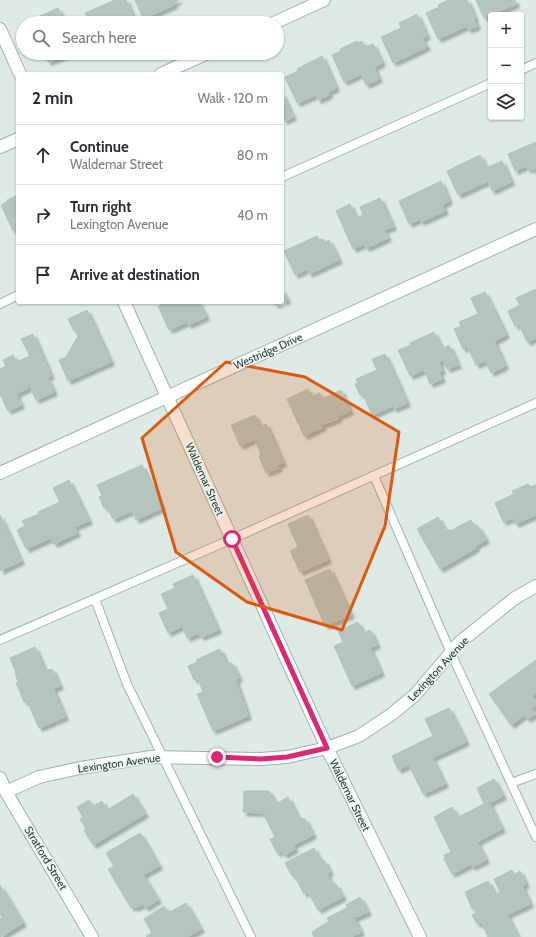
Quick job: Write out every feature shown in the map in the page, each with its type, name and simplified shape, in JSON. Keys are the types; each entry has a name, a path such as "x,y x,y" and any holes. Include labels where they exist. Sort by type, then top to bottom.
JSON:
{"street":[{"path":"284,18 324,0"},
{"path":"0,29 19,72"},
{"path":"165,72 192,60"},
{"path":"0,147 16,140"},
{"name":"Westridge Drive","path":"0,473 536,229"},
{"name":"Waldemar Street","path":"125,304 327,748 420,937"},
{"name":"Lexington Avenue","path":"6,792 39,777 80,768 151,757 261,759 287,757 327,748 359,736 392,714 415,695 460,642 515,598 536,586"},
{"name":"Stratford Street","path":"0,778 6,792 92,937"}],"lane":[{"path":"524,69 536,63"},
{"path":"284,176 489,84"},
{"path":"0,304 16,296"},
{"path":"0,640 232,539 536,403"},
{"path":"374,476 451,653 536,837"},
{"path":"95,599 127,684 251,937"},
{"path":"511,783 536,774"}],"highlighted area":[{"path":"226,362 305,377 399,432 385,526 342,630 247,602 176,552 142,438"}],"building":[{"path":"115,0 126,0 133,16 86,16 85,13"},
{"path":"135,0 179,0 173,3 174,5 150,16 142,16"},
{"path":"448,0 467,0 477,26 468,30 467,26 438,39 426,13 439,7 438,5"},
{"path":"476,0 515,0 516,4 498,12 488,12 488,16 484,18"},
{"path":"58,8 62,16 40,16"},
{"path":"417,14 427,36 422,38 427,47 393,63 381,37 401,28 399,23"},
{"path":"357,41 358,43 362,41 365,47 373,44 382,63 374,67 379,79 366,85 361,74 344,82 332,55 341,51 340,49"},
{"path":"322,56 336,88 328,92 329,95 318,100 316,95 297,103 285,77"},
{"path":"284,97 293,117 284,121"},
{"path":"536,142 536,169 532,170 531,168 528,170 526,166 515,171 508,154"},
{"path":"480,155 486,168 502,161 511,182 492,191 488,181 458,195 447,171"},
{"path":"441,181 449,201 442,205 445,211 421,222 420,219 409,224 399,201"},
{"path":"16,196 16,230 13,231 1,205 8,201 7,200"},
{"path":"380,198 393,227 384,230 388,238 366,248 364,244 353,249 336,211 350,204 356,218 363,215 360,207"},
{"path":"317,236 319,240 323,239 325,242 329,240 339,260 309,274 307,269 295,275 284,251"},
{"path":"536,289 536,338 527,342 519,324 515,326 508,311 520,305 516,298"},
{"path":"485,292 506,335 494,341 505,366 491,373 485,361 476,365 467,346 463,349 454,329 461,326 459,322 478,314 471,298"},
{"path":"284,293 287,300 284,301"},
{"path":"162,304 200,304 206,317 188,325 187,322 169,330 158,306"},
{"path":"87,310 111,362 68,381 59,360 66,357 78,336 68,319"},
{"path":"434,332 442,349 449,345 458,365 447,369 443,360 439,362 442,371 439,372 442,379 430,384 424,370 410,376 398,350 411,345 410,343"},
{"path":"33,334 51,376 34,383 34,385 48,379 54,392 36,400 30,387 16,394 21,405 8,411 0,394 0,369 6,366 3,360 13,355 16,362 30,356 21,339"},
{"path":"385,354 407,403 394,409 393,406 372,415 363,394 360,395 355,384 358,383 356,379 377,370 372,359"},
{"path":"308,389 311,397 320,393 322,399 341,390 350,411 337,417 338,419 321,425 323,427 304,436 287,399"},
{"path":"255,415 260,427 266,424 283,463 277,465 279,468 266,473 259,456 261,455 255,439 240,446 231,425"},
{"path":"142,465 162,508 136,520 132,511 113,519 107,507 104,508 99,497 102,496 97,485"},
{"path":"69,480 89,521 74,527 77,533 54,544 51,538 26,549 17,530 25,526 22,521 39,514 38,512 60,502 53,488"},
{"path":"528,484 530,487 536,485 536,515 515,524 513,518 503,522 495,503 514,494 512,491"},
{"path":"0,515 21,561 0,571"},
{"path":"308,515 328,560 300,572 290,551 298,547 288,524"},
{"path":"438,517 446,531 449,529 450,531 471,520 475,527 478,526 486,540 475,546 476,548 440,569 417,529"},
{"path":"330,569 351,615 325,626 305,580"},
{"path":"193,575 218,630 201,637 199,633 187,638 182,626 168,633 159,613 168,609 161,594 175,588 173,584"},
{"path":"358,622 363,633 370,630 377,645 370,648 381,673 352,686 334,646 343,642 338,631"},
{"path":"35,647 45,671 52,669 60,686 53,689 65,717 39,728 27,701 24,702 16,683 18,682 16,673 10,658"},
{"path":"220,649 226,663 232,663 239,678 236,678 236,682 248,716 213,731 197,694 203,692 198,679 194,680 188,666 197,662 196,660"},
{"path":"536,660 536,693 532,696 536,702 536,705 531,709 535,714 527,719 524,715 511,725 489,694"},
{"path":"449,708 466,742 432,758 445,784 423,794 409,765 398,770 392,756 433,736 425,719"},
{"path":"494,779 503,796 489,803 502,829 477,842 486,860 472,867 471,864 452,874 444,859 444,855 451,852 434,817 452,807 458,817 484,804 477,788"},
{"path":"244,791 269,791 276,804 263,813 243,812"},
{"path":"133,794 145,814 93,845 84,830 86,829 80,819 83,817 77,807 89,800 93,806 102,801 107,810"},
{"path":"288,797 298,817 305,819 313,835 293,845 295,849 284,855 282,851 277,853 270,839 275,837 263,813"},
{"path":"140,833 159,866 143,875 158,900 145,908 143,904 135,908 134,906 131,908 108,869 114,866 106,853"},
{"path":"314,848 321,862 324,860 330,872 327,874 333,886 336,884 343,897 318,910 308,892 304,894 294,875 292,876 285,863"},
{"path":"512,870 514,875 520,871 526,884 522,886 530,904 507,915 518,937 488,937 481,922 477,924 472,915 477,913 475,908 472,909 465,892 488,881 495,895 500,892 494,879"},
{"path":"0,885 23,923 0,937 0,919 2,918 0,914"},
{"path":"360,897 368,912 354,918 361,932 351,937 314,937 312,932 329,921 327,918 347,908 346,905"},
{"path":"186,903 201,929 187,937 146,936 152,933 144,919 164,906 168,913"}],"route":[{"path":"217,757 261,759 287,757 327,748 232,539"}]}
